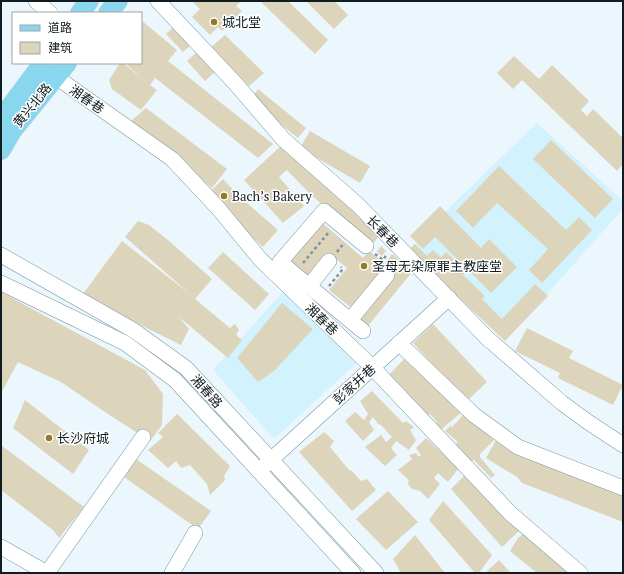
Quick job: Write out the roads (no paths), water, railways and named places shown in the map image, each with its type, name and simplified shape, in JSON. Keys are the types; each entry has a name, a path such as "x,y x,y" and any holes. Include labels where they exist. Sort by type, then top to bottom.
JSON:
{"main road":[{"path":"81,12 89,1"},
{"path":"109,12 118,1"},
{"name":"黄兴北路","path":"1,119 42,64"},
{"name":"黄兴北路","path":"1,150 12,131 61,70"}],"street":[{"path":"36,1 49,12"},
{"name":"长春巷","path":"158,1 235,83 283,139 358,205 450,298 487,338 562,403 623,445"},
{"name":"湘春巷","path":"61,70 172,160 218,208 260,259 372,367 511,514 580,573"},
{"path":"363,331 280,262 324,211 366,246"},
{"name":"湘春路","path":"1,255 133,330 186,368 353,573"},
{"path":"303,301 329,262"},
{"path":"350,320 387,275"},
{"name":"湘春路","path":"1,283 125,343 175,380 376,573"},
{"name":"彭家并巷","path":"264,465 450,298"},
{"path":"399,343 474,415 518,447 623,488"},
{"path":"1,547 47,573 144,437"},
{"path":"172,573 195,533"}],"place":[{"name":"城北堂","path":"214,22"},
{"name":"Bach’s Bakery","path":"224,196"},
{"name":"圣母无染原罪主教座堂","path":"364,266"},
{"name":"长沙府城","path":"49,438"}]}
